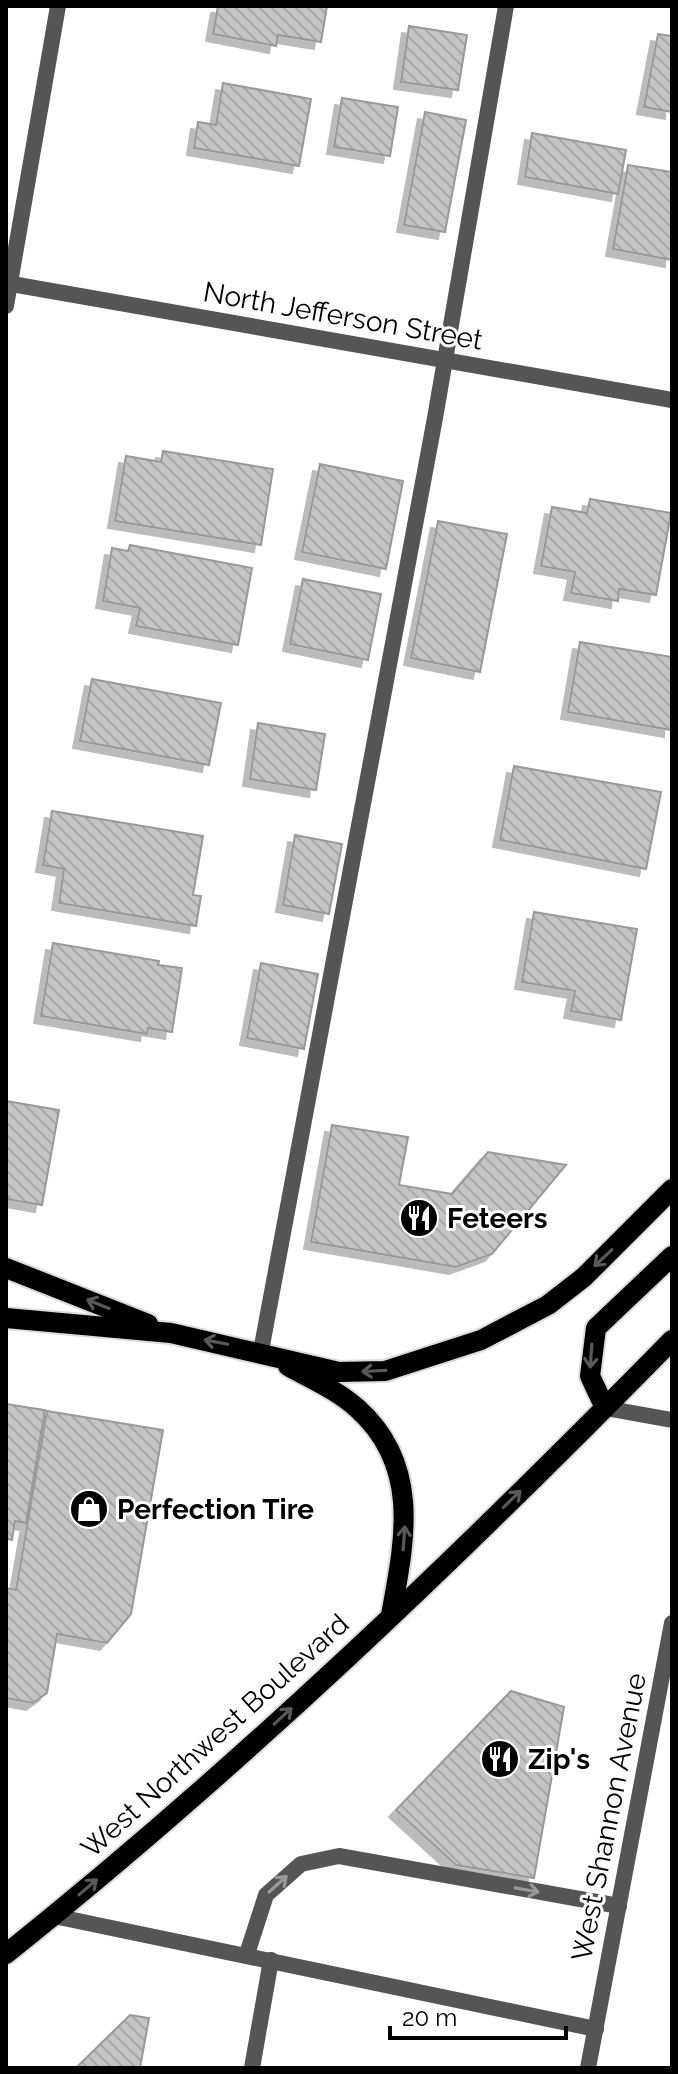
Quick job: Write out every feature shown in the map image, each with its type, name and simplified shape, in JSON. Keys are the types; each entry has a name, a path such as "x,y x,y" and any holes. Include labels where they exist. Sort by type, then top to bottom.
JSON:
{"main road":[{"path":"6,1318 171,1333 261,1351 339,1372 385,1371 459,1349 514,1325 548,1305 584,1277 665,1196"},
{"path":"672,1256 596,1328 590,1376 605,1408 672,1340"},
{"path":"6,1268 171,1333"},
{"path":"261,1351 356,1407 381,1433 395,1459 405,1489 405,1540 391,1615"},
{"name":"West Northwest Boulevard","path":"6,1954 253,1743 457,1553 605,1408"}],"street":[{"path":"6,306 58,6"},
{"path":"261,1351 446,360 506,6"},
{"name":"North Jefferson Street","path":"8,284 672,400"},
{"path":"605,1408 672,1420"},
{"name":"West Shannon Avenue","path":"588,2068 672,1623"},
{"path":"247,1954 266,1895 301,1864 339,1856 619,1906"},
{"path":"54,1916 596,2029"},
{"path":"252,2068 271,1960"}],"building":[{"path":"218,6 327,6 321,42 278,35 276,46 213,34"},
{"path":"409,26 467,35 458,90 401,82"},
{"path":"658,34 672,36 672,112 644,107"},
{"path":"223,83 311,99 299,166 194,148 198,122 216,125"},
{"path":"342,98 398,107 390,156 334,147"},
{"path":"425,112 466,120 445,232 404,225"},
{"path":"532,133 626,150 618,194 525,177"},
{"path":"628,165 672,172 672,260 613,249"},
{"path":"163,451 273,469 261,545 115,521 126,456 161,462"},
{"path":"320,464 403,481 386,569 302,552"},
{"path":"590,499 671,513 656,595 619,589 618,601 571,593 575,572 541,566 552,507 587,513"},
{"path":"438,521 507,534 480,672 411,658"},
{"path":"130,545 252,568 238,645 136,626 140,608 103,601 112,548 128,551"},
{"path":"303,579 381,594 368,660 290,644"},
{"path":"580,642 672,657 671,730 568,712"},
{"path":"92,679 221,703 209,765 80,741"},
{"path":"258,723 325,734 316,790 250,779"},
{"path":"514,766 661,792 646,869 500,840"},
{"path":"52,811 203,836 193,895 201,896 196,926 59,903 64,869 43,865"},
{"path":"295,835 342,844 329,914 283,905"},
{"path":"534,912 637,929 621,1020 571,1011 575,991 522,982"},
{"path":"53,943 159,961 158,965 182,968 172,1032 148,1028 147,1034 41,1016"},
{"path":"261,963 318,974 304,1049 247,1038"},
{"path":"6,1101 59,1110 42,1205 6,1199"},
{"name":"Feteers","path":"332,1125 408,1137 399,1185 452,1194 488,1152 566,1165 492,1254 456,1267 311,1242"},
{"path":"6,1404 45,1410 26,1523 15,1521 12,1540 6,1538"},
{"name":"Perfection Tire","path":"47,1411 163,1430 131,1614 107,1643 57,1634 47,1693 33,1703 6,1698 6,1588 16,1590"},
{"name":"Zip's","path":"511,1691 564,1707 534,1878 456,1865 396,1810"},
{"path":"130,2015 149,2018 140,2068 76,2068"}],"place":[{"name":"Feteers","path":"419,1218"},
{"name":"Perfection Tire","path":"89,1509"},
{"name":"Zip's","path":"500,1759"}]}
